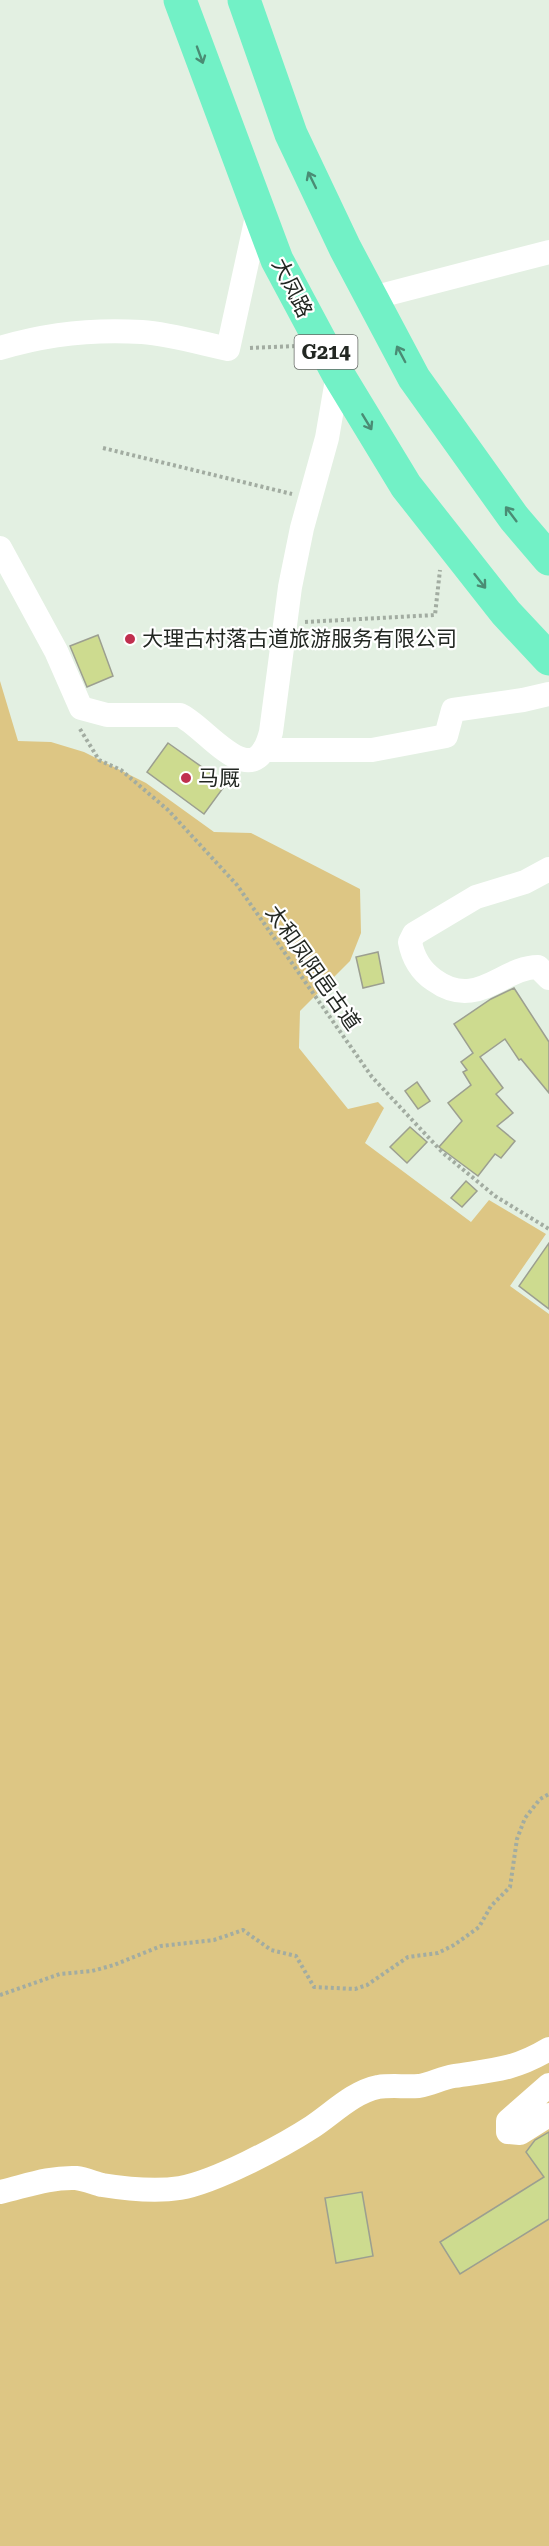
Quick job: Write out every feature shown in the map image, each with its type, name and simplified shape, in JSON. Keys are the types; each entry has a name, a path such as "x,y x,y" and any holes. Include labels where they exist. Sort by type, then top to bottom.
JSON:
{"highway":[{"name":"大凤路","path":"180,0 277,260 338,374 406,486 506,613 549,659"},
{"name":"G214","path":"244,0 291,134 414,378 514,518 549,559"}],"street":[{"path":"0,348 63,334 99,331 144,332 228,349 258,212"},
{"path":"372,298 549,252"},
{"path":"0,548 56,651 81,708 107,715 180,715 190,719 230,756 246,760 259,756 271,732 290,587 327,438 338,374"},
{"path":"264,750 372,750 446,736 453,710 524,700 549,694"},
{"path":"549,869 525,882 476,897 414,934 410,942 423,972 442,986 464,991 488,987 526,967 538,967 549,978"},
{"path":"0,2192 39,2181 62,2178 79,2178 101,2185 144,2189 183,2188 258,2157 310,2128 356,2095 377,2087 420,2085 452,2077 493,2072 525,2063 549,2049"},
{"path":"549,2085 508,2121 508,2132 520,2133 549,2115"}],"path":[{"path":"228,349 322,345"},
{"path":"103,448 310,499"},
{"path":"286,624 435,615 441,562 451,544"},
{"name":"太和凤阳邑古道","path":"81,708 80,731 99,760 121,770 168,810 237,885 372,1077 443,1153 495,1196 549,1229"},
{"path":"0,1995 60,1974 92,1971 160,1947 214,1940 243,1930 272,1950 296,1956 314,1987 356,1989 367,1985 408,1957 438,1953 454,1945 479,1927 491,1906 510,1887 517,1839 525,1818 540,1799 549,1794"}],"shaded area":[{"path":"0,681 18,741 51,742 84,752 146,783 214,832 251,833 360,889 361,933 350,961 300,1011 299,1048 348,1109 378,1102 384,1108 365,1143 471,1222 489,1200 546,1234 510,1286 549,1314 549,2546 0,2546"}],"building":[{"path":"98,635 113,676 87,687 70,646"},
{"name":"马厩","path":"168,743 226,784 204,814 147,772"},
{"path":"378,952 384,983 363,988 356,957"},
{"path":"514,988 549,1042 549,1093 521,1059 519,1060 505,1039 480,1057 503,1088 496,1094 513,1113 497,1126 515,1141 501,1158 495,1154 478,1176 439,1147 462,1121 448,1103 471,1085 463,1072 467,1070 461,1062 473,1053 454,1024 491,999"},
{"path":"417,1082 430,1101 418,1109 405,1091"},
{"path":"410,1127 427,1142 407,1163 390,1147"},
{"path":"466,1181 477,1191 462,1207 451,1198"},
{"path":"549,1243 549,1309 519,1286"},
{"path":"549,2132 549,2219 460,2274 440,2242 544,2177 526,2152 535,2140"},
{"path":"362,2192 373,2256 336,2263 325,2198"}],"place":[{"name":"大理古村落古道旅游服务有限公司","path":"130,639"},
{"name":"马厩","path":"186,778"}]}
